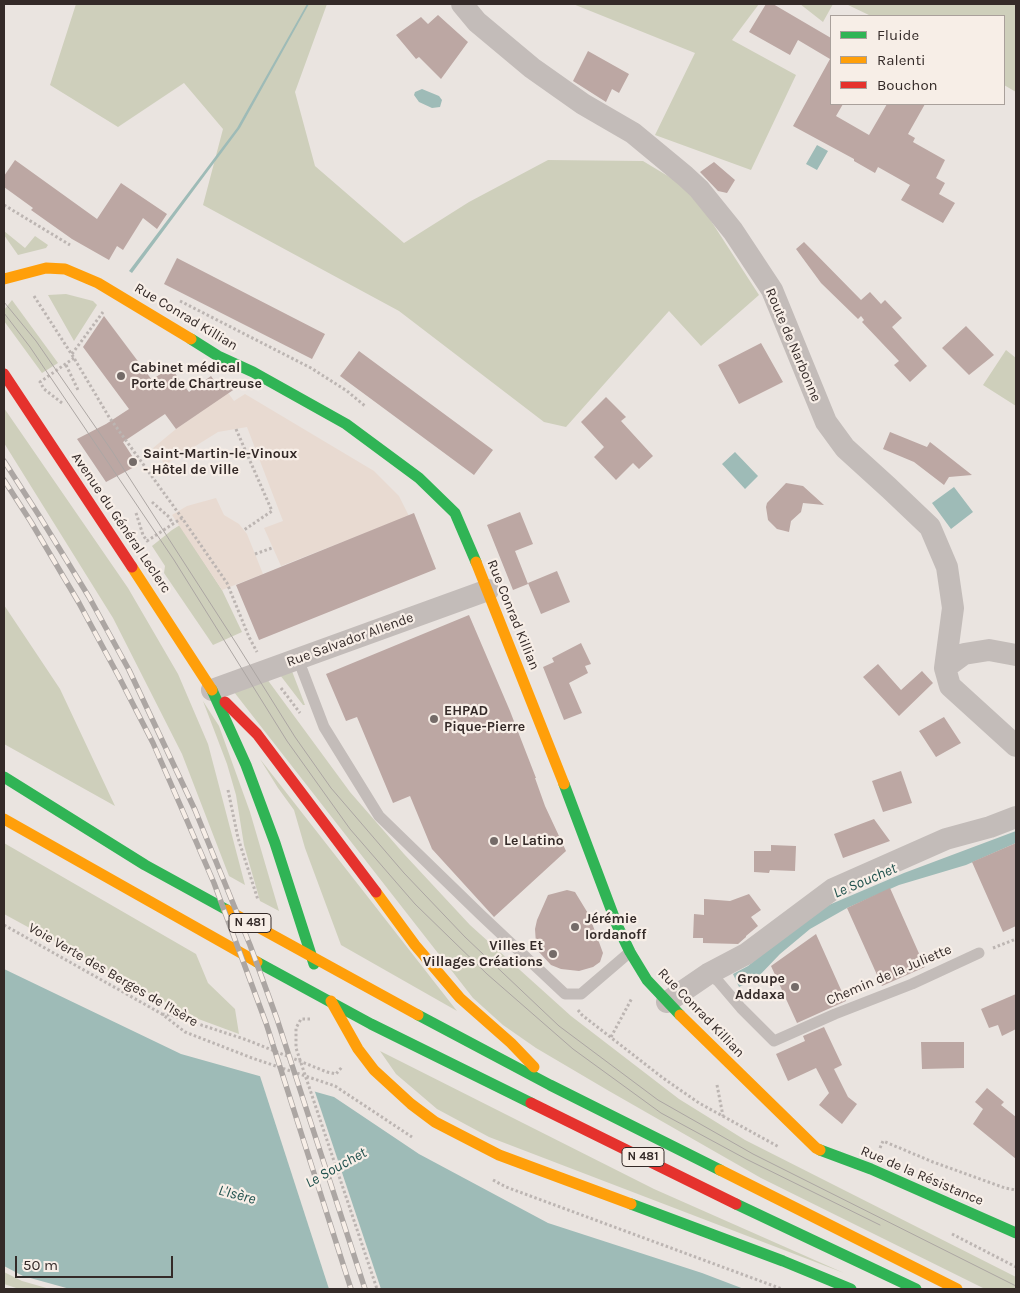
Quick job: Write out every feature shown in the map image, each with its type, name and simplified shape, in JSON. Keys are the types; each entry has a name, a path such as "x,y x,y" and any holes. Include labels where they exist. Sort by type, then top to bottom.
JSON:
{"main road":[{"name":"Rue Conrad Killian","path":"4,279 46,268 65,269 98,283 218,356 253,372 346,424 419,478 454,514 488,590 617,926 630,952 647,980 667,1002 816,1148"},
{"name":"Avenue du Général Leclerc","path":"4,374 212,690"},
{"path":"212,690 246,765 275,843 299,923 319,977 358,1049 374,1070 412,1104 436,1122 499,1155 774,1258 851,1289"},
{"path":"212,690 257,734 318,812 416,945 460,998 512,1043 550,1085"},
{"name":"N 481","path":"4,777 145,864 354,981 550,1085 957,1289"},
{"name":"N 481","path":"4,819 181,920 371,1024 745,1208 916,1289"},
{"name":"Rue de la Résistance","path":"816,1148 871,1169 1016,1233"}],"street":[{"name":"Route de Narbonne","path":"462,4 477,22 532,68 584,104 634,133 699,189 733,231 772,290 826,422 845,448 930,528 947,567 953,608 945,668"},
{"name":"Rue Salvador Allende","path":"212,690 488,590"},
{"path":"1016,655 989,650 964,654 945,668 950,686 1016,746"},
{"path":"667,1002 708,974 746,954 833,889 946,839 990,827 1016,817"}],"lane":[{"path":"298,659 324,727 379,816 480,915 565,994 581,994 630,952"},
{"name":"Chemin de la Juliette","path":"708,974 718,981 738,1005 774,1041 835,1014 912,984 979,953"}],"path":[{"path":"18,275 38,301 72,354 109,417 227,584 249,637"},
{"path":"72,354 104,311"},
{"path":"62,402 44,388 40,382 74,358"},
{"path":"66,365 79,392"},
{"path":"236,430 272,511 244,530"},
{"path":"152,502 173,524"},
{"path":"136,514 147,541 182,518"},
{"path":"255,554 272,548"},
{"path":"226,784 238,838 258,902"},
{"name":"Voie Verte des Berges de l'Isère","path":"4,925 162,1014 185,1032 252,1058 335,1086 401,1131"},
{"path":"979,953 1016,939"},
{"path":"565,994 582,1015 663,1078 699,1103 787,1152"},
{"path":"611,1038 634,994"},
{"path":"310,1012 315,1020 301,1019 296,1028 296,1048 377,1289"},
{"path":"162,1014 171,1015 247,1040 327,1072 336,1074 342,1068 340,1060"},
{"path":"716,1077 724,1117"},
{"path":"890,1143 933,1162 1005,1188 1016,1190"}],"green space":[{"path":"76,4 327,4 295,92 315,166 404,243 469,202 548,160 643,161 691,190 759,295 701,346 669,311 566,427 544,422 399,311 203,205 223,129 184,83 118,127 50,85"},
{"path":"573,4 759,4 732,40 796,75 751,170 655,135 695,53"},
{"path":"800,4 833,4 823,22"},
{"path":"846,4 1016,4 1016,92 1005,86 1005,15 869,15"},
{"path":"4,231 25,248 35,236 48,245 46,248 18,255 4,235"},
{"path":"66,294 93,301 97,305 74,341 48,295"},
{"path":"12,300 58,363 42,373 4,321 4,310"},
{"path":"1006,350 1016,358 1016,406 983,385"},
{"path":"4,408 128,588 178,674 208,744 245,885 229,876 182,754 113,618 4,443"},
{"path":"180,525 222,590 242,632 213,645 164,573 165,566 152,546"},
{"path":"4,605 60,689 115,806 4,744"},
{"path":"290,666 305,705 303,705 277,671"},
{"path":"264,675 350,792 404,854 470,925 571,1016 679,1099 745,1140 1016,1277 1016,1289 985,1289 761,1178 536,1048 503,1025 473,998 234,692"},
{"path":"203,701 219,726 250,812 279,911 260,901 244,845 236,795 227,764"},
{"path":"260,759 457,1011 341,945 305,848 294,810"},
{"path":"4,843 196,954 208,983 235,1009 239,1034 193,1017 4,914"},
{"path":"380,1051 654,1189 844,1273 489,1137 437,1109 396,1074"},
{"path":"4,1272 22,1281 50,1289 19,1289 4,1284"}],"shaded area":[{"path":"226,390 234,401 245,394 374,471 399,496 409,516 281,566 264,528 283,521 247,427 218,432 165,465 153,448 202,411"},
{"path":"216,498 224,515 239,524 247,534 263,574 222,590 172,515 187,506"}],"water":[{"path":"307,4 309,4 240,128 132,273 129,271 237,128"},
{"path":"422,89 439,96 442,100 440,107 432,108 419,102 414,95 415,92"},
{"path":"817,145 828,151 817,170 806,164"},
{"path":"735,452 758,476 745,489 722,464"},
{"path":"954,487 973,512 951,529 932,503"},
{"path":"1016,831 1016,843 966,865 899,885 847,908 810,929 780,954 757,978 739,987 733,974 748,966 810,913 904,873"},
{"path":"4,969 181,1054 334,1097 419,1154 548,1223 702,1273 744,1289 70,1289 23,1276 4,1266"}],"pier":[{"path":"259,1073 314,1089 381,1289 329,1289"}],"building":[{"path":"766,4 773,4 830,37 830,59 798,40 790,55 749,32"},
{"path":"438,15 468,42 441,79 419,57 416,59 396,35 421,17 428,24"},
{"path":"588,51 629,74 619,93 612,89 606,102 573,81"},
{"path":"830,59 830,105 842,105 836,116 869,135 886,105 924,105 908,134 915,138 913,142 945,160 936,178 945,183 939,194 955,203 943,223 901,200 910,185 878,167 875,173 854,161 854,159 793,126"},
{"path":"15,160 97,219 121,183 167,214 157,229 143,218 123,250 117,246 109,260 72,239 31,210 33,208 4,187 4,176"},
{"path":"714,162 735,180 727,193 718,191 700,172"},
{"path":"804,242 861,300 870,292 881,304 885,300 902,318 892,327 927,366 910,382 894,365 899,361 862,322 864,320 861,316 858,319 821,283 796,249"},
{"path":"177,258 325,334 312,359 164,284"},
{"name":"Cabinet médical Porte de Chartreuse","path":"104,316 152,380 170,367 189,392 211,376 216,383 242,384 176,429 165,414 123,442 138,465 106,482 77,439 129,409 83,347"},
{"path":"966,326 994,355 969,375 942,348"},
{"path":"761,343 783,382 739,404 718,365"},
{"path":"359,351 493,450 474,475 340,376"},
{"path":"606,397 626,417 621,421 653,456 639,469 633,463 616,480 594,457 604,447 581,422"},
{"path":"890,432 927,447 930,442 972,475 949,477 944,485 914,462 883,449"},
{"path":"786,483 803,486 824,505 803,503 801,512 791,521 789,532 777,529 768,520 766,507 767,503"},
{"path":"520,512 533,544 515,551 528,584 513,590 487,525"},
{"path":"414,513 436,569 259,640 236,585"},
{"path":"557,571 570,602 541,614 528,583"},
{"name":"EHPAD Pique-Pierre","path":"469,615 510,711 545,806 566,851 494,917 432,849 410,796 393,803 357,717 346,721 326,674"},
{"path":"581,643 591,664 585,666 588,673 569,683 582,713 564,720 543,667 554,662 552,658"},
{"path":"878,664 901,690 922,671 933,683 899,716 863,677"},
{"path":"944,717 961,743 936,757 919,731"},
{"path":"901,771 912,803 883,812 872,781"},
{"path":"874,819 890,841 843,858 834,834"},
{"path":"1016,843 1016,926 1003,932 972,862"},
{"path":"771,845 796,846 795,871 770,870 769,873 754,872 754,851 771,851"},
{"path":"890,888 925,967 882,986 847,908"},
{"path":"567,890 575,892 589,915 603,953 600,962 593,967 579,971 561,969 551,965 539,952 536,944 535,929 537,920 548,895"},
{"path":"749,894 761,910 751,917 758,926 738,944 703,943 703,938 693,938 694,914 704,915 704,899 730,901"},
{"path":"816,934 846,1001 797,1023 771,966"},
{"path":"1016,994 1016,1029 1002,1036 998,1025 989,1028 981,1009"},
{"path":"824,1027 842,1065 834,1069 848,1097 857,1104 842,1124 819,1105 829,1093 816,1068 788,1081 776,1054 805,1041 803,1036"},
{"path":"921,1042 964,1042 964,1068 922,1069"},
{"path":"987,1088 1004,1102 1001,1105 1016,1117 1016,1159 973,1124 983,1109 975,1102"}],"tram line":[{"path":"4,302 36,341 112,451 295,737 331,788 404,873 465,937 559,1026 658,1100 753,1154 1016,1286"},
{"path":"4,313 30,347 174,560 287,741 350,829 415,904 487,974 573,1049 661,1113 746,1159 880,1225"}],"railway":[{"path":"4,461 89,597 129,670 195,810 250,945 277,1019 365,1289"},
{"path":"4,480 79,603 119,677 153,743 214,883 266,1023 351,1289"}],"traffic: fast":[{"path":"191,339 218,356 253,372 346,424 419,478 455,513 476,562"},
{"path":"212,690 246,765 275,843 314,964"},
{"path":"4,777 145,865 227,910"},
{"path":"564,784 617,925 630,952 647,980 680,1015"},
{"path":"257,962 371,1024 531,1103"},
{"path":"418,1015 550,1085 720,1170"},
{"path":"820,1150 871,1169 1016,1233"},
{"path":"631,1204 783,1261 851,1289"},
{"path":"736,1204 916,1289"}],"traffic: slow":[{"path":"4,279 46,268 65,269 98,283 191,339"},
{"path":"476,562 564,784"},
{"path":"132,567 212,690"},
{"path":"4,819 257,962"},
{"path":"376,892 415,945 460,998 511,1043 534,1067"},
{"path":"227,910 418,1015"},
{"path":"331,1001 358,1049 374,1070 411,1104 435,1122 499,1155 631,1204"},
{"path":"680,1015 820,1150"},
{"path":"720,1170 957,1289"}],"traffic: jam":[{"path":"4,374 132,567"},
{"path":"225,702 257,734 376,892"},
{"path":"531,1103 736,1204"}],"place":[{"name":"Cabinet médical Porte de Chartreuse","path":"121,376"},
{"name":"Saint-Martin-le-Vinoux - Hôtel de Ville","path":"133,462"},
{"name":"EHPAD Pique-Pierre","path":"434,719"},
{"name":"Le Latino","path":"494,841"},
{"name":"Jérémie Iordanoff","path":"575,927"},
{"name":"Villes Et Villages Créations","path":"553,954"},
{"name":"Groupe Addaxa","path":"795,987"}],"water label":[{"name":"Le Souchet","path":"865,881"},
{"name":"Le Souchet","path":"336,1168"},
{"name":"L'Isère","path":"237,1195"}]}
